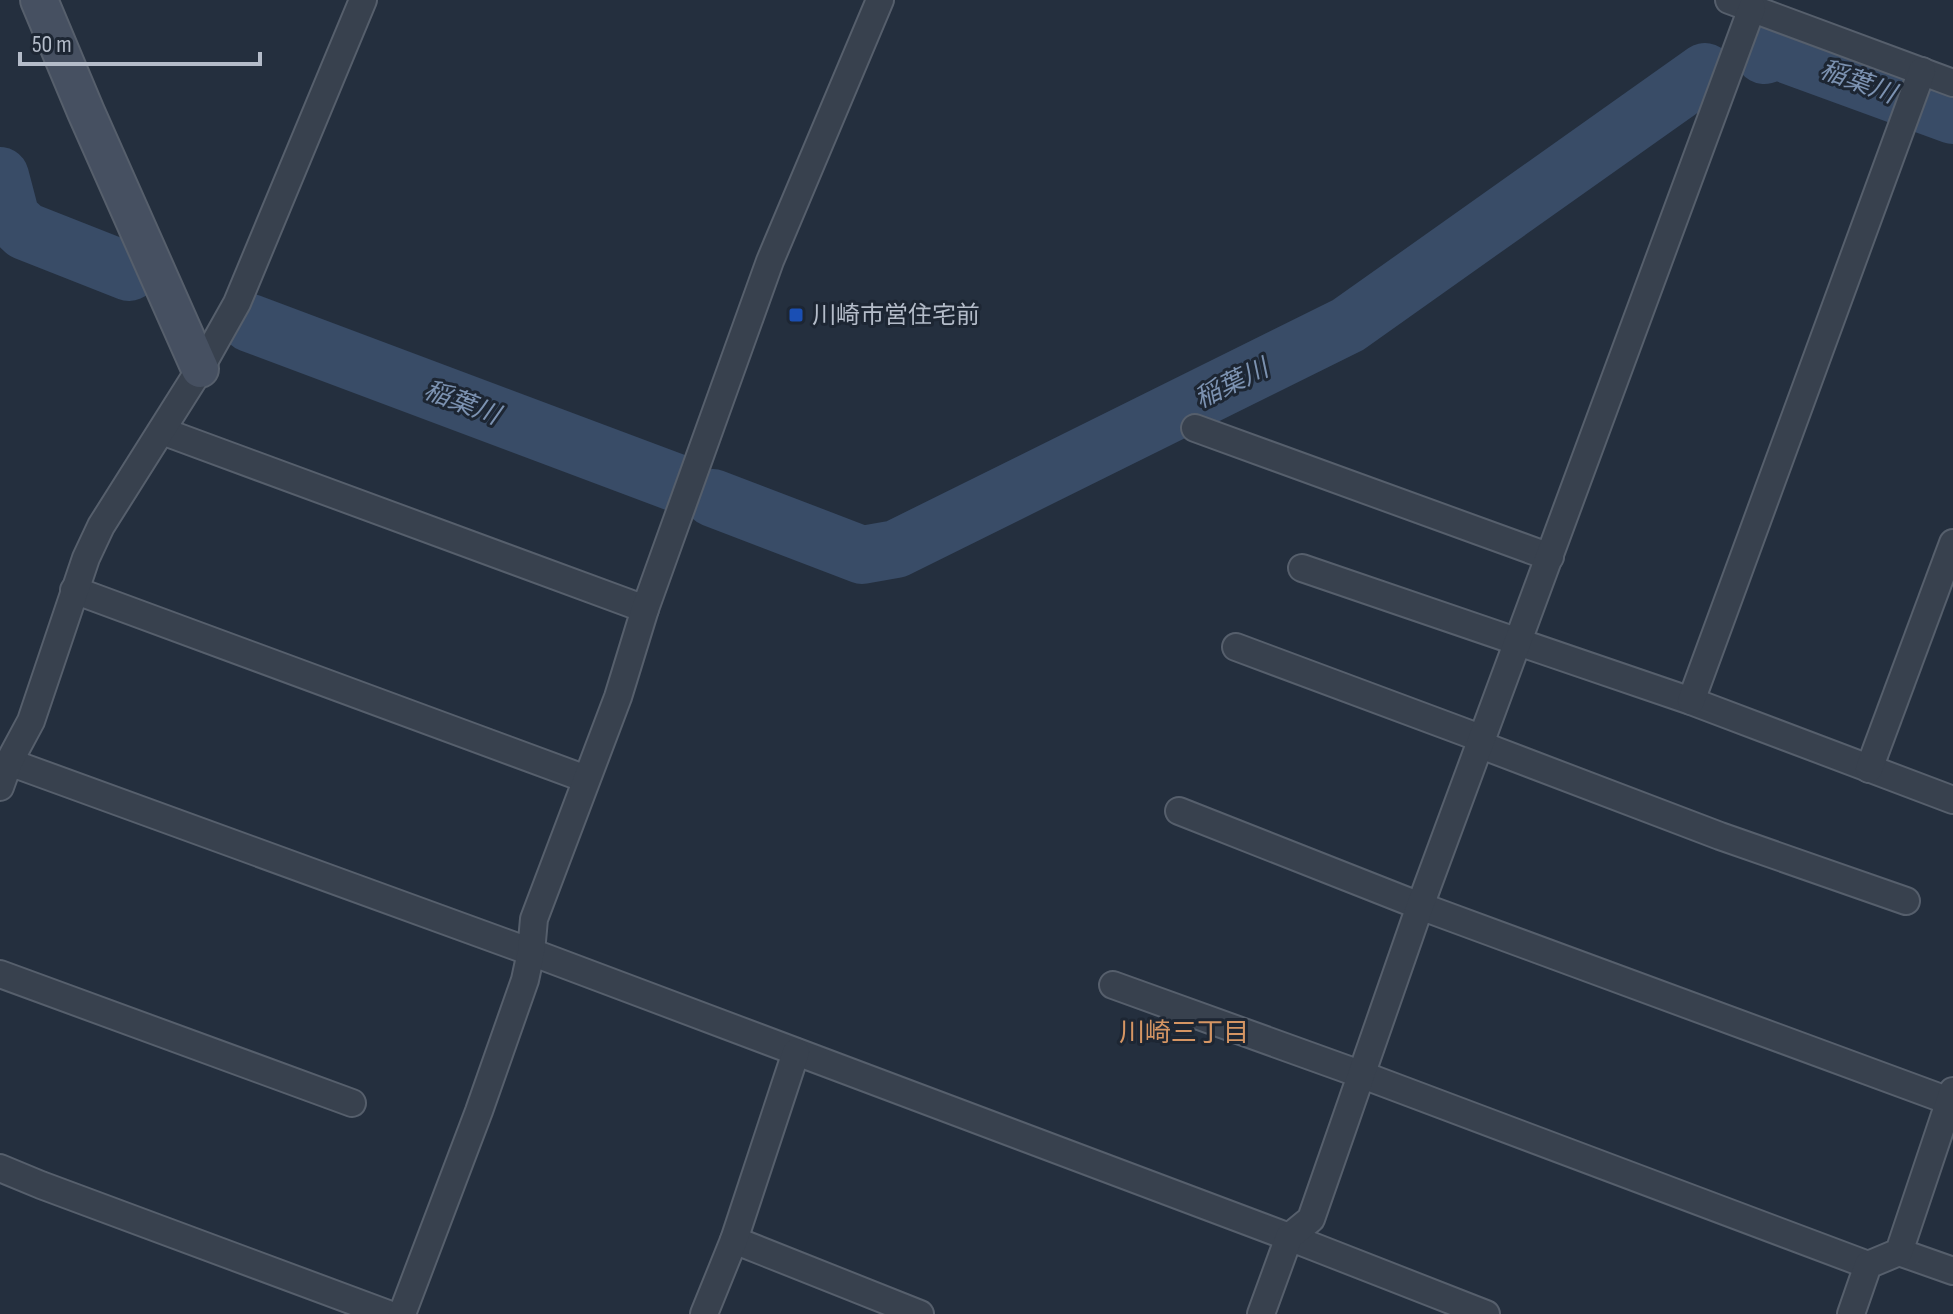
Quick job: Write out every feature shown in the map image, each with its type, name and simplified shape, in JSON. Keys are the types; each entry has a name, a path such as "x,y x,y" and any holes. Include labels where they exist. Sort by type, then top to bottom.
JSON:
{"street":[{"path":"39,0 200,369"},
{"path":"363,0 237,303 200,369 101,526 86,558 31,721 3,772 531,952 1486,1314"},
{"path":"402,1314 525,980 534,919 618,697 645,609 770,261 880,0"},
{"path":"1261,1314 1289,1237 1311,1219 1420,906 1550,557 1740,4 1953,83"},
{"path":"1691,701 1922,71"},
{"path":"1195,428 1550,557"},
{"path":"162,431 645,609"},
{"path":"1869,769 1953,543"},
{"path":"1302,568 1691,701 1953,800"},
{"path":"74,590 586,779"},
{"path":"1236,647 1720,836 1906,901"},
{"path":"1179,811 1420,906 1951,1096 1899,1252"},
{"path":"0,974 352,1103"},
{"path":"1113,985 1360,1074 1868,1265 1899,1252 1953,1271"},
{"path":"704,1314 734,1240 796,1052"},
{"path":"0,1168 388,1314"},
{"path":"734,1240 920,1314"},
{"path":"1851,1314 1868,1265"}],"waterway":[{"name":"稲葉川","path":"1764,55 1778,51 1953,115"},
{"name":"稲葉川","path":"713,498 862,555 896,549 1348,325 1705,72"},
{"name":"稲葉川","path":"0,176 11,218 25,231 129,272"},
{"name":"稲葉川","path":"250,323 674,482"}],"place":[{"name":"川崎市営住宅前","path":"796,315"}],"district":[{"name":"川崎三丁目","path":"1184,1032"}]}
